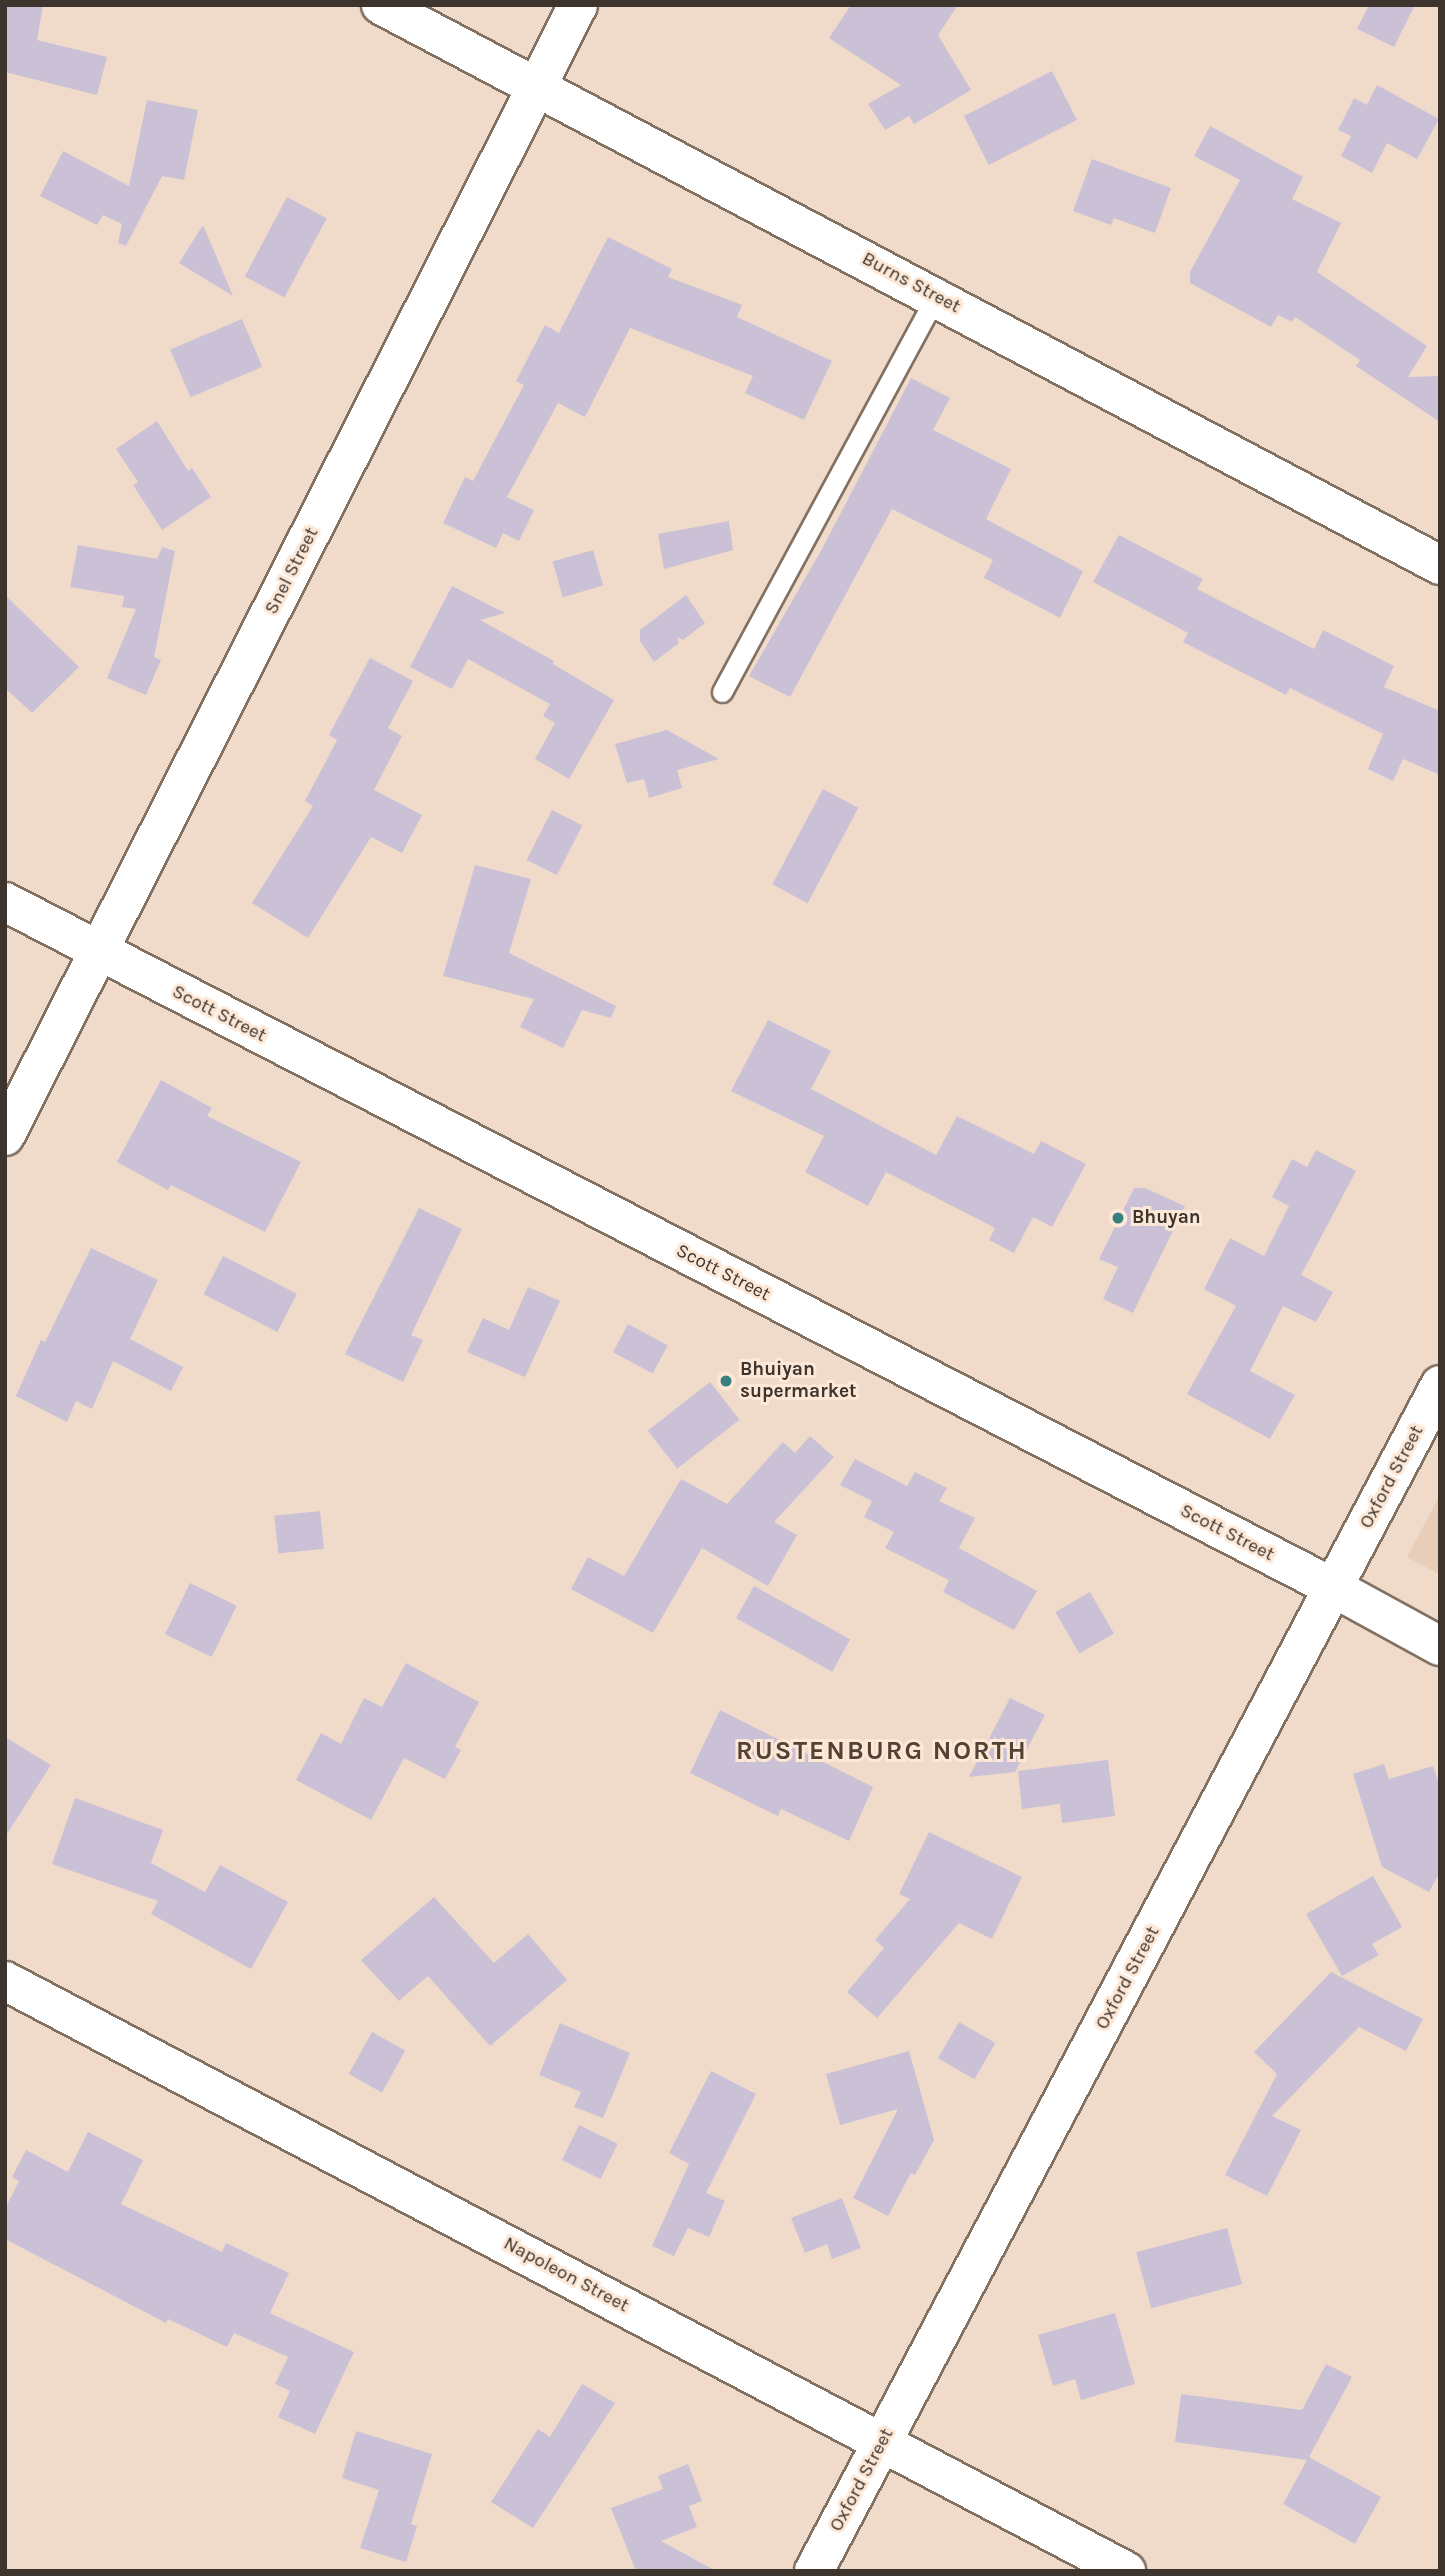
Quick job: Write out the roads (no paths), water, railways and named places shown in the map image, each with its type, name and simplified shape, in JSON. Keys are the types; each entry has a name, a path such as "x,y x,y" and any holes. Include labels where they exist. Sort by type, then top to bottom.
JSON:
{"street":[{"name":"Burns Street","path":"382,5 1440,565"},
{"name":"Snel Street","path":"5,1136 578,5"},
{"name":"Scott Street","path":"5,902 1334,1588 1440,1646"},
{"name":"Oxford Street","path":"814,2571 1440,1385"},
{"name":"Napoleon Street","path":"5,1981 1126,2571"}],"lane":[{"path":"722,692 936,296"}],"place":[{"name":"Bhuyan","path":"1118,1218"},
{"name":"Bhuiyan supermarket","path":"726,1381"}],"district":[{"name":"RUSTENBURG NORTH","path":"882,1751"}]}
